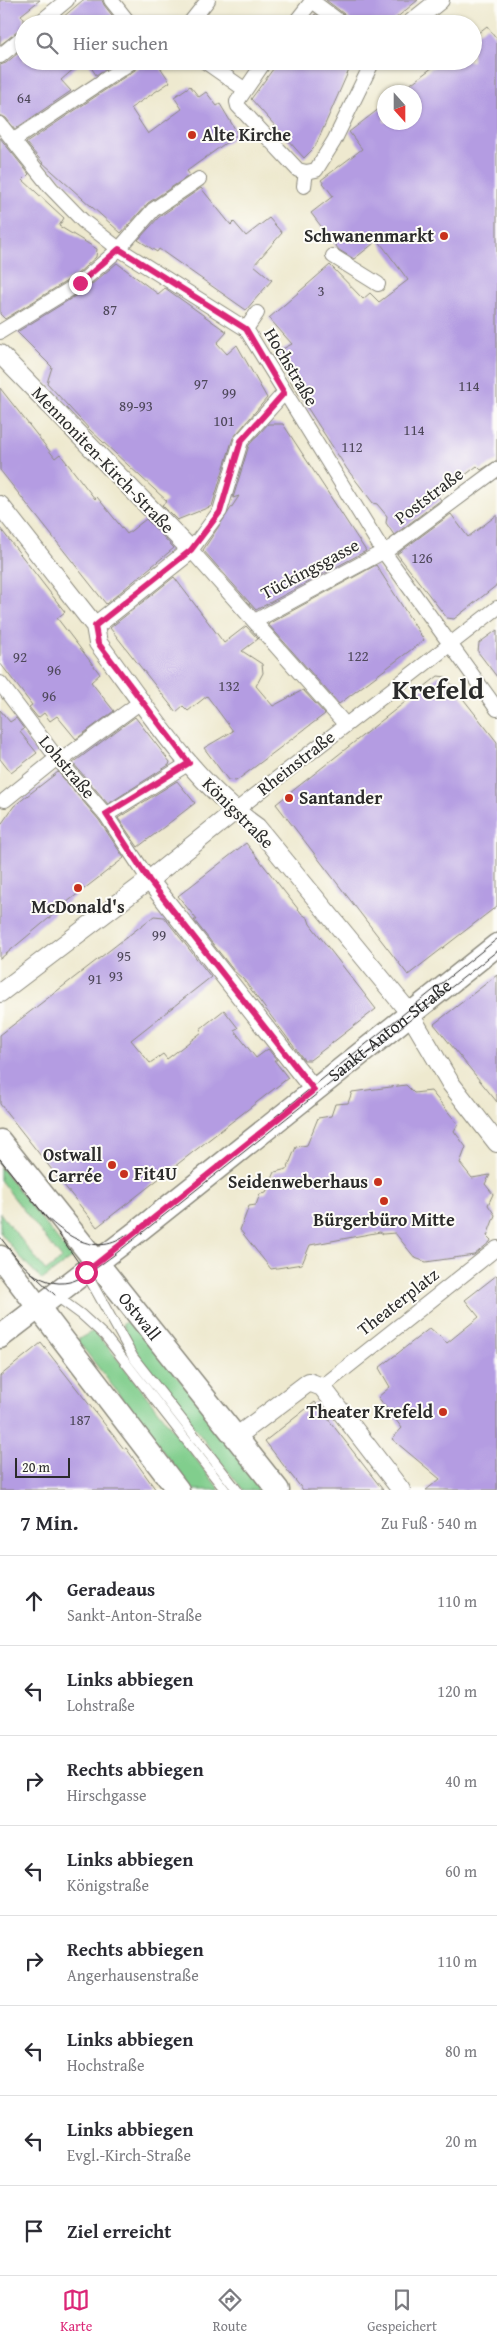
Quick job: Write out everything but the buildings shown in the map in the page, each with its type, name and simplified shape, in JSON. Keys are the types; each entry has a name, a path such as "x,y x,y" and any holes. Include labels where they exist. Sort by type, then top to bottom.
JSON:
{"street":[{"path":"49,15 67,0"},
{"path":"111,0 123,15"},
{"path":"196,15 208,0"},
{"path":"300,15 311,0 331,15"},
{"path":"421,15 440,0"},
{"path":"2,54 15,43"},
{"path":"14,140 119,70"},
{"path":"217,70 244,88"},
{"path":"258,70 244,88 237,102 240,109 305,179 316,170 334,140 369,70"},
{"name":"Hochstraße","path":"0,124 51,188 83,222 119,249 246,329 383,551 497,709"},
{"path":"0,332 80,283 119,249 153,210 199,179"},
{"path":"333,256 378,284"},
{"path":"246,329 257,314"},
{"name":"Mennoniten-Kirch-Straße","path":"0,354 191,550 346,724"},
{"path":"95,626 191,550 220,512 241,441 284,393"},
{"name":"Poststraße","path":"383,551 392,547 497,469"},
{"name":"Königstraße","path":"0,505 95,626 98,643 189,763 235,811 257,827 408,1011 409,1016 451,1084 497,1143"},
{"name":"Tückingsgasse","path":"255,620 383,551"},
{"name":"Rheinstraße","path":"0,992 149,880 346,724 497,608"},
{"name":"Lohstraße","path":"0,683 57,758 106,814 149,880 314,1090"},
{"path":"2,801 57,758 66,756 142,701"},
{"path":"106,814 189,763"},
{"name":"Sankt-Anton-Straße","path":"0,1337 47,1301 86,1263 314,1090 497,945"},
{"name":"Ostwall","path":"0,1141 72,1232 86,1263 236,1436 278,1490"},
{"name":"Theaterplatz","path":"322,1387 497,1248"},
{"path":"0,1257 24,1288 47,1301 178,1490"},
{"path":"236,1436 309,1382 322,1387 401,1490"}],"lane":[{"path":"86,1263 133,1357 237,1490"},
{"path":"47,1301 82,1315 104,1336 226,1490"}],"green space":[{"path":"0,1166 72,1258 42,1280 19,1256 0,1232 0,1213 46,1271 62,1259 0,1180"},
{"path":"132,1319 265,1488 263,1490 243,1490 142,1361 122,1324"},
{"path":"93,1331 108,1347 220,1490 193,1490 77,1340"}],"tram line":[{"path":"275,1117 497,939"},
{"path":"30,1272 54,1283 64,1283 74,1281 93,1270 497,951"},
{"path":"0,1159 46,1217"},
{"path":"42,1213 61,1230 82,1242 105,1244 116,1241 128,1234"},
{"path":"58,1233 85,1272"},
{"path":"0,1237 18,1260 55,1295"}],"place":[{"name":"Alte Kirche","path":"192,135"},
{"name":"Schwanenmarkt","path":"444,236"},
{"name":"Santander","path":"289,798"},
{"name":"McDonald's","path":"78,888"},
{"name":"Ostwall Carrée","path":"112,1165"},
{"name":"Fit4U","path":"124,1174"},
{"name":"Seidenweberhaus","path":"378,1182"},
{"name":"Bürgerbüro Mitte","path":"384,1201"},
{"name":"Theater Krefeld","path":"443,1412"}],"district":[{"name":"Krefeld","path":"438,689"}],"route":[{"path":"80,283 119,249 246,329 284,393 241,441 220,512 191,550 95,626 98,643 189,763 106,814 149,880 314,1090 86,1272"}]}
